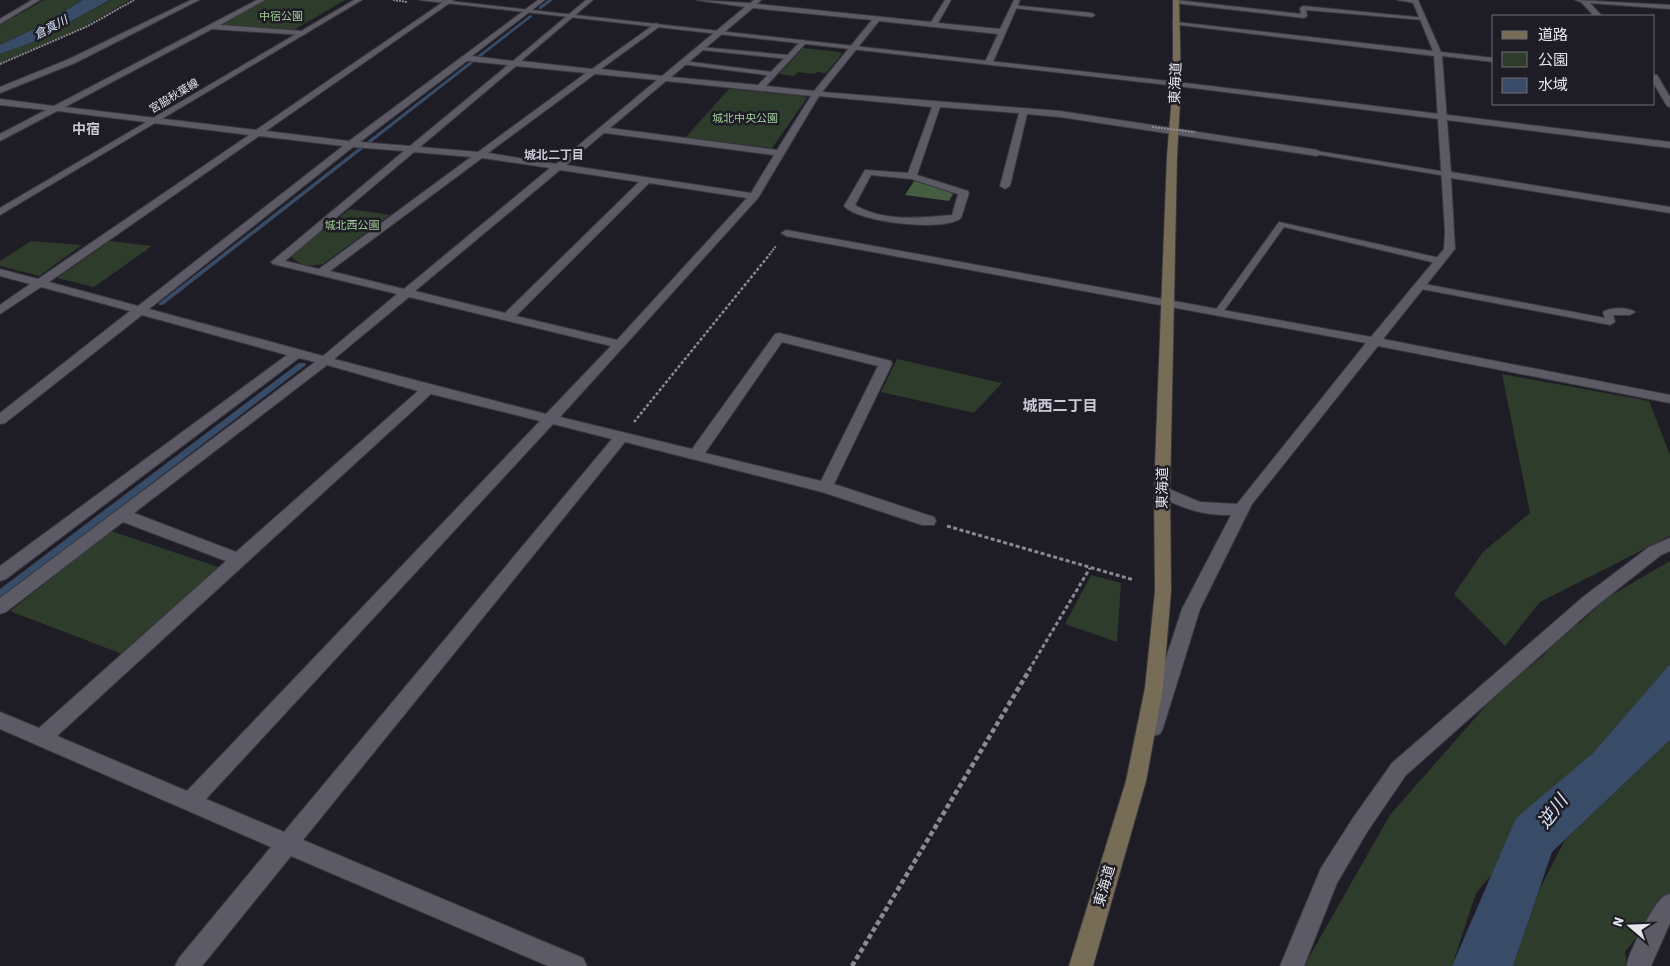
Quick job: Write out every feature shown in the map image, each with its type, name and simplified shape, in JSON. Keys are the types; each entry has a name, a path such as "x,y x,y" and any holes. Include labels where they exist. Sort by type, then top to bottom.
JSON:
{"main road":[{"name":"東海道","path":"1081,966 1136,781 1154,688 1162,600 1162,491 1167,303 1173,132 1177,84 1176,1"}],"street":[{"path":"0,22 37,0"},
{"path":"0,90 72,61 196,0"},
{"path":"0,138 262,0"},
{"name":"宮脇秋葉線","path":"0,212 359,0"},
{"path":"422,0 450,1 989,62 1670,145"},
{"path":"0,420 464,58 542,0"},
{"path":"590,0 277,262 620,344"},
{"path":"699,0 755,3 877,19 1003,32"},
{"path":"934,25 948,0 938,0"},
{"path":"1578,0 1670,7"},
{"path":"1584,0 1597,15"},
{"path":"0,310 450,1"},
{"path":"1136,781 1191,609 1241,509 1449,249 1438,53 1415,1"},
{"path":"0,607 327,359 605,130 755,3"},
{"path":"989,62 1015,3"},
{"path":"191,801 620,344 754,196 816,94 877,19"},
{"path":"1176,24 1492,60"},
{"path":"320,273 595,72 656,25"},
{"path":"213,27 303,33"},
{"path":"759,89 802,42"},
{"path":"464,58 759,89 1024,110 1317,153"},
{"path":"1655,81 1670,84"},
{"path":"1655,81 1670,104"},
{"path":"0,102 157,119 354,144 479,155 754,196"},
{"path":"912,176 937,104"},
{"path":"1005,186 1024,110"},
{"path":"605,130 779,153"},
{"path":"868,172 912,176 964,193 956,218 911,222 860,214 849,206 868,172"},
{"path":"1446,174 1670,210"},
{"path":"508,317 647,180"},
{"path":"786,233 1167,303 1670,399"},
{"path":"0,272 327,359 428,389 825,487 928,521"},
{"path":"696,455 778,337 886,364 825,487"},
{"path":"0,575 299,352"},
{"path":"41,738 428,389"},
{"path":"187,966 288,846 621,438"},
{"path":"1162,491 1191,506 1224,511 1241,509"},
{"path":"122,515 240,560"},
{"path":"1292,966 1329,876 1360,825 1399,769 1588,602 1654,551 1670,544"},
{"path":"0,720 191,801 288,846 574,966"},
{"path":"1639,966 1638,963 1667,914"}],"lane":[{"path":"1400,0 1415,1"},
{"path":"1176,1 1304,16 1303,8 1422,18"},
{"path":"1015,3 1092,15"},
{"path":"702,48 788,57"},
{"path":"742,58 747,52"},
{"path":"683,63 773,74"},
{"path":"730,69 736,63"},
{"path":"1317,153 1446,174"},
{"path":"1218,313 1282,224 1440,261"},
{"path":"1419,286 1610,322 1608,312 1630,312"}],"path":[{"path":"0,64 88,26 134,0"},
{"path":"1152,127 1195,132"},
{"path":"621,438 786,233"},
{"path":"928,521 1134,580"},
{"path":"852,966 1090,568"}],"green space":[{"path":"44,0 83,0 38,27 0,45 0,25"},
{"path":"111,0 130,0 85,26 0,63 0,54 33,42"},
{"name":"中宿公園","path":"264,0 345,0 292,31 217,27"},
{"path":"803,48 839,52 842,54 826,73 798,72 794,76 779,74"},
{"name":"城北中央公園","path":"729,89 807,98 772,148 685,138"},
{"path":"914,181 946,189 953,194 949,201 905,195"},
{"name":"城北西公園","path":"350,209 390,215 323,264 305,265 293,259 290,255"},
{"path":"31,241 82,245 39,276 0,266 0,261"},
{"path":"110,241 152,246 94,287 57,278"},
{"path":"897,359 1002,383 974,413 881,392"},
{"path":"1502,374 1649,401 1670,455 1670,536 1540,602 1505,646 1454,594 1483,552 1530,513"},
{"path":"111,531 218,567 122,654 10,611"},
{"path":"1670,561 1670,664 1476,893 1452,966 1304,966 1390,815 1498,692 1544,655 1560,636 1581,622 1605,599"},
{"path":"1091,575 1121,583 1117,642 1065,624"},
{"path":"1670,740 1670,895 1625,952 1627,966 1513,966 1539,890 1565,840"}],"water":[{"name":"倉真川","path":"83,0 110,0 33,42 0,54 0,45 38,27"},
{"name":"逆川","path":"1670,664 1670,740 1552,852 1513,966 1452,966 1516,818 1592,754"}],"waterway":[{"path":"540,8 551,0"},
{"path":"161,304 531,16"},
{"path":"0,594 302,365"}],"district":[{"name":"中宿","path":"86,130"},
{"name":"城北二丁目","path":"554,155"},
{"name":"城西二丁目","path":"1060,406"}]}
